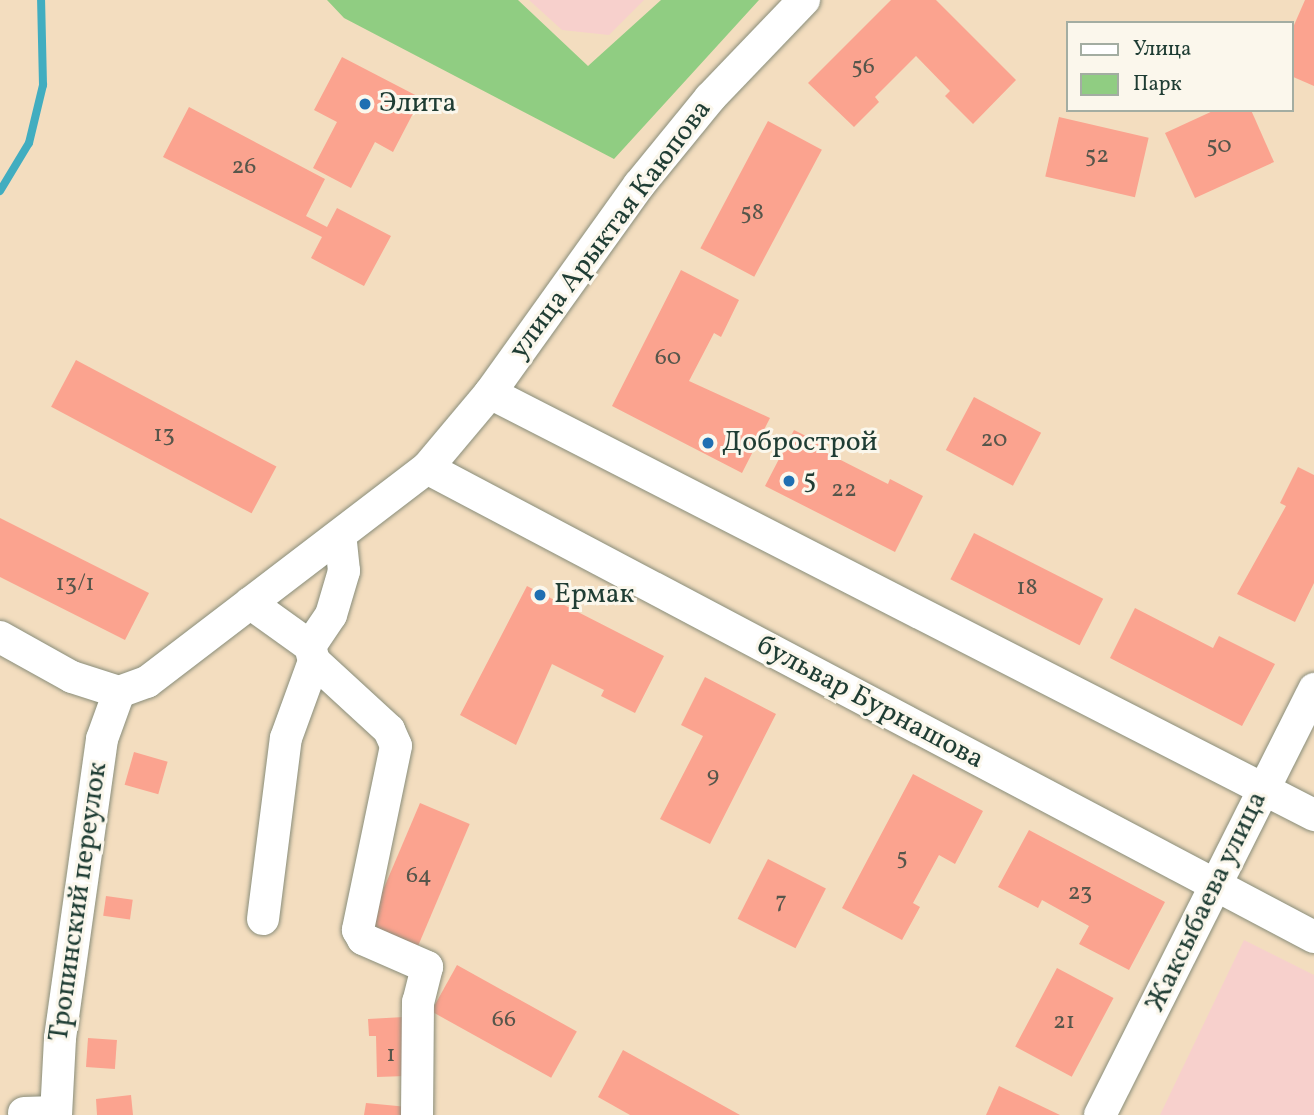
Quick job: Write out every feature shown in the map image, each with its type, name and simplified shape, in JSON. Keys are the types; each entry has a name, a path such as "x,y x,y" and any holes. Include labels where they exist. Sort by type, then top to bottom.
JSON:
{"street":[{"name":"улица Арыктая Каюпова","path":"119,692 147,682 427,468 490,393 632,194 710,99 804,0"},
{"path":"490,393 1314,815"},
{"name":"бульвар Бурнашова","path":"427,468 1314,937"},
{"path":"263,919 286,738 312,653 331,615 344,571 340,535"},
{"path":"250,603 312,653 389,730 396,746 359,929 363,939 427,967 418,1002 417,1115"},
{"path":"0,637 72,677 119,692"},
{"name":"Жаксыбаева улица","path":"1101,1115 1314,689"},
{"name":"Тропинский переулок","path":"56,1113 60,1038 102,739 119,692"},
{"path":"24,1113 56,1113"}],"shaded area":[{"path":"529,0 644,0 609,35 562,30"},
{"path":"1244,940 1314,975 1314,1115 1160,1115"}],"green space":[{"path":"327,0 518,0 588,66 661,0 759,0 614,159 344,18"}],"building":[{"path":"891,0 936,0 1016,80 973,124 945,96 950,91 916,56 875,97 879,102 854,127 808,83"},
{"path":"1305,0 1314,0 1314,86 1293,77 1293,27"},
{"path":"342,57 421,98 393,152 375,142 351,188 313,168 337,122 314,110"},
{"path":"189,107 325,179 306,216 327,227 337,208 391,236 364,286 311,258 322,237 163,157"},
{"path":"1211,112 1252,112 1274,162 1195,198 1165,133"},
{"path":"1059,117 1149,138 1135,197 1045,176"},
{"path":"768,121 822,150 754,277 700,248"},
{"path":"681,270 739,300 721,337 714,333 689,381 770,418 742,473 612,406"},
{"path":"76,360 276,467 252,513 51,407"},
{"path":"974,397 1041,433 1013,486 946,450"},
{"path":"794,430 826,446 823,451 888,484 890,479 923,496 895,552 765,486"},
{"path":"1298,467 1314,475 1314,583 1295,622 1237,594 1286,506 1280,503"},
{"path":"0,518 149,593 125,640 0,577"},
{"path":"974,533 1103,599 1080,645 950,579"},
{"path":"527,586 664,656 635,713 601,696 604,690 552,664 516,745 460,715"},
{"path":"1135,608 1213,648 1219,636 1275,664 1242,726 1110,658"},
{"path":"705,677 776,714 710,844 660,819 703,736 681,725"},
{"path":"134,752 168,762 158,794 125,785"},
{"path":"913,774 983,811 955,864 939,855 913,903 920,907 902,940 842,908"},
{"path":"420,803 470,824 416,951 366,930"},
{"path":"1029,830 1165,902 1129,970 1079,944 1089,926 1042,900 1038,908 998,887"},
{"path":"768,859 826,889 795,948 738,919"},
{"path":"106,896 133,900 130,920 103,916"},
{"path":"457,965 577,1031 551,1078 431,1011"},
{"path":"1057,968 1114,998 1072,1077 1015,1047"},
{"path":"404,1017 406,1076 377,1077 376,1036 369,1036 368,1019"},
{"path":"88,1038 117,1040 115,1069 86,1067"},
{"path":"623,1050 740,1115 630,1115 598,1097"},
{"path":"999,1086 1060,1115 986,1115"},
{"path":"131,1095 133,1115 97,1115 96,1099"},
{"path":"366,1103 408,1107 407,1115 364,1115"}],"waterway":[{"path":"0,191 29,143 43,85 41,0"}],"place":[{"name":"Элита","path":"365,104"},
{"name":"Добрострой","path":"708,443"},
{"name":"5","path":"789,481"},
{"name":"Ермак","path":"540,595"}]}
